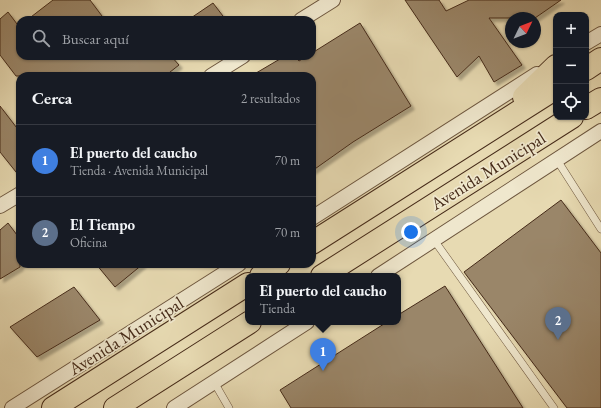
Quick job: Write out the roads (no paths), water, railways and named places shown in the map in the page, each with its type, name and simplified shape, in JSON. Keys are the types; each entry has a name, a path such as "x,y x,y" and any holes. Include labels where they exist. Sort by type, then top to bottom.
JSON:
{"highway":[{"path":"589,67 601,59"},
{"path":"493,128 553,69"},
{"name":"Avenida Municipal","path":"316,240 553,90"},
{"path":"589,106 601,99"},
{"name":"Avenida Municipal","path":"327,273 567,120"},
{"name":"Avenida Municipal","path":"53,408 245,286"},
{"path":"115,408 245,325"}],"street":[{"path":"307,16 333,0"},
{"path":"589,41 601,34"},
{"path":"217,72 237,60"},
{"path":"316,215 553,64"},
{"name":"Avenida Municipal","path":"383,273 601,131"},
{"path":"0,206 16,196"},
{"name":"Avenida Municipal","path":"12,408 233,268"},
{"path":"174,408 302,325"}],"lane":[{"path":"557,160 601,229"},
{"path":"434,240 554,408"},
{"path":"214,382 229,408"}],"place":[{"name":"El Tiempo","path":"558,340"},
{"name":"El puerto del caucho","path":"323,371"}]}
